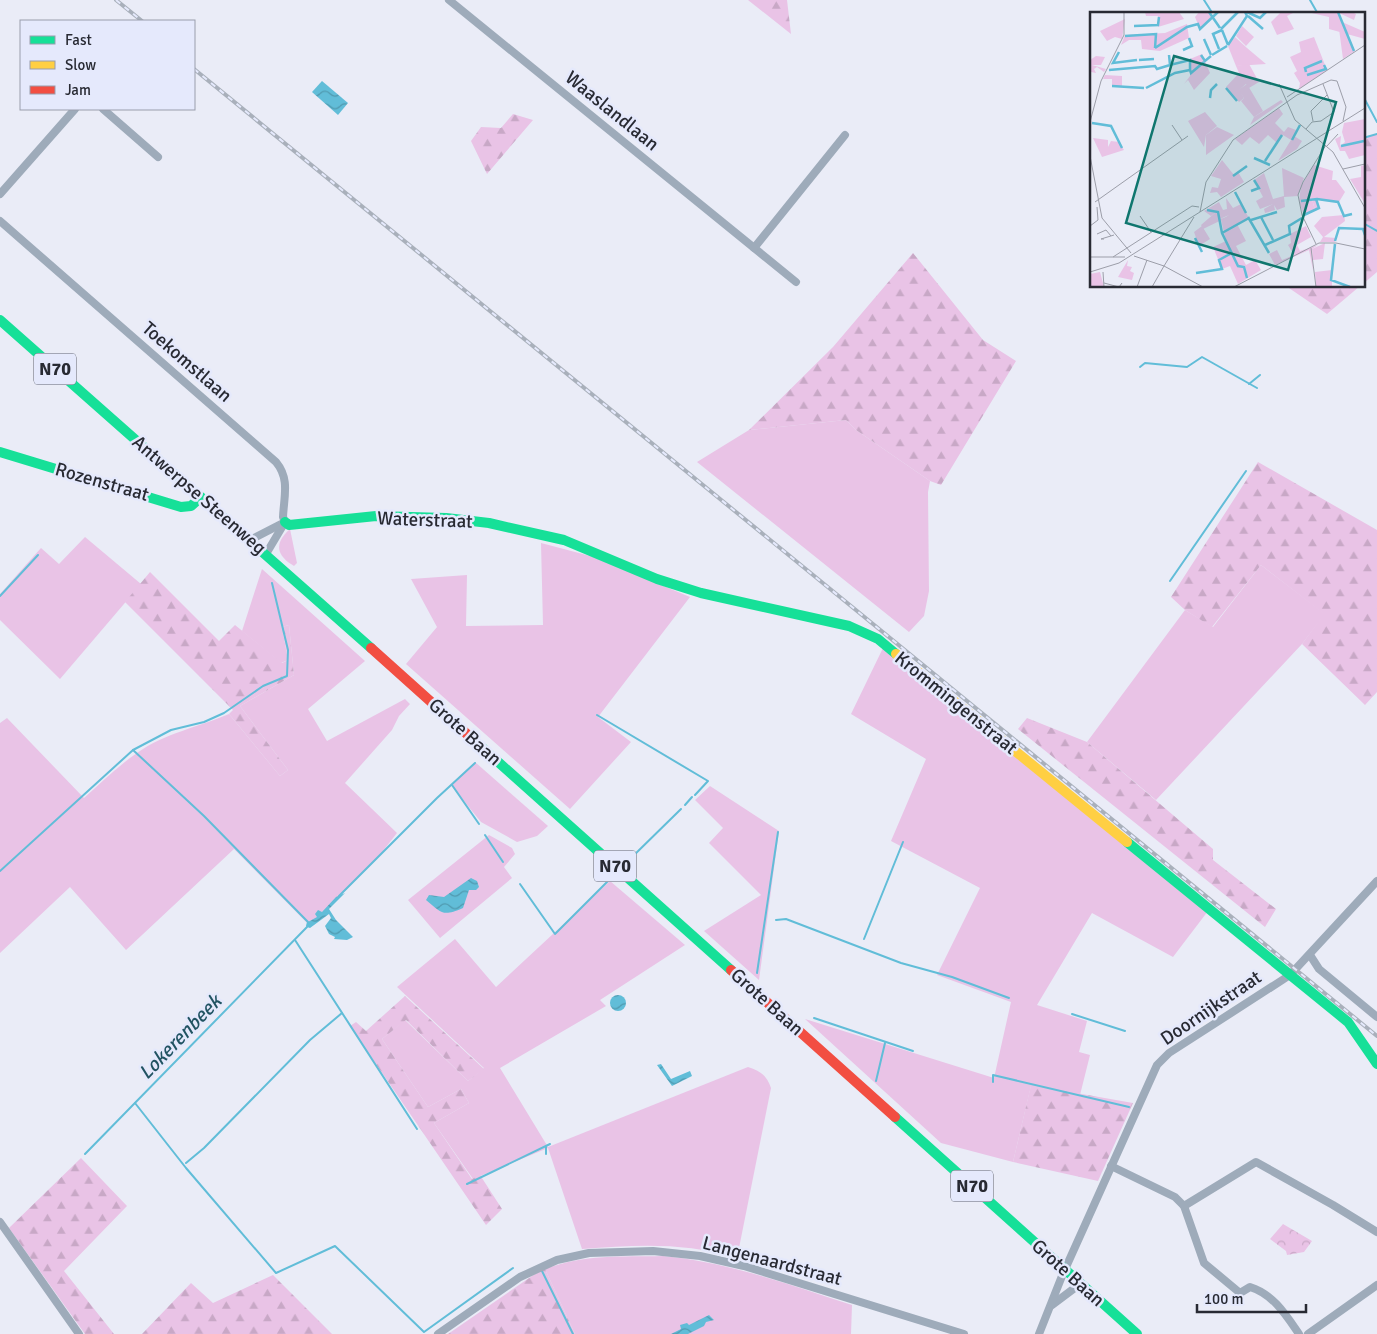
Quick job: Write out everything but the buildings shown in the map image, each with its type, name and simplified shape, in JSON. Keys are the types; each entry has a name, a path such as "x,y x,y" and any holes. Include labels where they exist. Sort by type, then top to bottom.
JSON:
{"main road":[{"name":"Antwerpse Steenweg","path":"0,320 396,671"},
{"name":"Rozenstraat","path":"0,452 181,507 191,506 201,497"},
{"name":"Waterstraat","path":"285,522 289,525 376,516 446,518 488,523 564,540"},
{"name":"Krommingenstraat","path":"564,540 679,587 849,626 878,639 1348,1022 1377,1064"},
{"name":"Grote Baan","path":"396,671 1137,1334"}],"street":[{"name":"Waaslandlaan","path":"449,0 796,282"},
{"path":"0,194 74,110"},
{"path":"104,110 158,157"},
{"path":"754,248 845,135"},
{"name":"Toekomstlaan","path":"0,220 276,462 284,472 286,480 283,517 285,522"},
{"path":"250,540 285,522"},
{"path":"266,554 285,522"},
{"name":"Doornijkstraat","path":"1039,1334 1110,1166 1157,1065 1169,1053 1290,975 1377,881"},
{"path":"1310,955 1319,969 1377,1017"},
{"path":"1184,1206 1256,1162 1377,1232"},
{"path":"1110,1166 1174,1197 1184,1206 1204,1263 1240,1294 1250,1287 1259,1290 1282,1309 1299,1334"},
{"path":"0,1222 79,1334"},
{"name":"Langenaardstraat","path":"438,1334 520,1277 557,1260 588,1253 653,1251 700,1256 744,1266 964,1334"},
{"path":"1050,1306 1080,1284"},
{"path":"1308,1334 1377,1285"}],"green space":[{"path":"748,0 787,0 791,34"},
{"path":"513,114 533,120 487,174 471,141 481,127 501,128"},
{"path":"1377,134 1377,272 1364,283 1364,139"},
{"path":"913,253 983,340 1016,361 941,485 930,481 856,430 846,420 749,430 833,347"},
{"path":"1289,288 1358,288 1327,314"},
{"path":"846,420 856,430 930,481 928,492 929,591 924,616 909,632 697,462 749,430"},
{"path":"1258,462 1377,530 1377,692 1365,705 1302,644 1324,614 1261,565 1212,627 1185,610 1171,597"},
{"path":"290,529 297,563 294,566 284,558 279,549 281,540"},
{"path":"85,537 141,584 60,679 0,620 0,594 41,548 59,564"},
{"path":"541,543 594,557 690,597 598,717 631,742 570,809 406,664 437,627 411,579 467,575 466,626 543,625"},
{"path":"1261,565 1325,614 1302,644 1156,800 1087,742 1185,610 1213,627"},
{"path":"262,569 365,661 308,709 327,741 405,699 410,704 399,716 392,730 345,783 397,833 375,861 310,926 234,849 126,950 70,887 0,953 0,723 7,718 84,798 123,763 148,746 171,735 229,714 280,776 288,770 240,706 294,675 289,625 282,627 288,660 281,663 242,631"},
{"path":"150,572 219,641 235,625 282,663 288,660 282,627 289,625 294,675 240,706 288,770 280,776 229,714 233,710 125,602"},
{"path":"883,648 1208,911 1173,957 1092,913 1037,1005 1087,1021 1079,1052 1090,1055 1080,1095 1031,1086 1013,1162 941,1143 805,1019 994,1078 1011,1002 937,975 980,888 891,841 926,759 851,714"},
{"path":"1027,718 1087,742 1213,849 1213,860 1276,909 1265,927 1018,729"},
{"path":"475,762 548,826 537,836 517,842 481,822 451,785"},
{"path":"710,786 779,831 759,980 704,931 761,895 709,843 723,828 695,800"},
{"path":"489,835 512,848 515,854 504,867 512,878 440,938 408,900"},
{"path":"610,881 685,945 600,1000 606,1006 500,1068 548,1147 748,1067 763,1074 771,1088 737,1258 698,1249 679,1247 622,1246 582,1249 548,1148 473,1179 434,1123 469,1103 461,1089 428,1107 382,1039 405,1020 468,1081 484,1068 397,987 455,939 496,987"},
{"path":"405,996 484,1069 468,1081 406,1020 382,1039 428,1107 461,1089 469,1103 434,1123 472,1179 480,1175 502,1209 486,1225 350,1026 356,1022 366,1031"},
{"path":"1031,1085 1133,1103 1098,1181 1013,1162"},
{"path":"81,1158 127,1206 64,1271 114,1334 85,1334 9,1228"},
{"path":"1283,1224 1312,1241 1304,1252 1287,1255 1286,1251 1270,1239"},
{"path":"663,1256 711,1263 735,1269 852,1305 851,1334 575,1334 545,1269 560,1264 589,1259"},
{"path":"545,1269 575,1334 448,1334 532,1276"},
{"path":"273,1275 332,1334 142,1334 191,1283 213,1303"}],"water":[{"path":"322,81 348,103 338,115 312,92"},
{"path":"471,878 477,881 479,887 476,890 469,890 463,908 446,913 426,900 429,895 444,897"},
{"path":"345,893 329,909 336,920 353,937 347,940 334,939 335,937 329,934 325,926 331,918 329,914 310,928 307,927 308,922 317,917 315,914 318,910 322,912 336,897"},
{"path":"615,995 621,995 626,1000 624,1009 615,1011 610,1006 610,1000"},
{"path":"661,1064 671,1079 690,1071 692,1076 672,1086 657,1065"},
{"path":"709,1315 714,1320 706,1322 704,1326 688,1334 671,1334 681,1329 680,1325 687,1323 689,1325"}],"waterway":[{"path":"1204,0 1212,12"},
{"path":"1310,0 1317,12"},
{"path":"1364,98 1377,122"},
{"path":"1364,138 1377,134"},
{"path":"1364,224 1377,231"},
{"path":"1140,367 1145,363 1187,367 1202,357 1257,388"},
{"path":"1249,384 1260,375"},
{"path":"1170,581 1246,471"},
{"path":"0,596 38,555"},
{"path":"0,871 133,750 171,730 204,722 224,713 263,686 287,676 288,650 272,583"},
{"path":"597,715 708,781 695,795"},
{"name":"Lokerenbeek","path":"133,750 204,816 308,922 307,926"},
{"path":"339,896 437,798 475,763"},
{"path":"452,785 479,824"},
{"path":"685,805 692,797"},
{"path":"629,860 681,809"},
{"path":"757,973 778,832"},
{"path":"485,835 503,862"},
{"path":"864,939 903,842"},
{"path":"520,884 555,934 610,879"},
{"path":"776,920 786,919 901,963 952,977 1009,998"},
{"name":"Lokerenbeek","path":"85,1154 307,927"},
{"path":"295,940 417,1129"},
{"path":"186,1163 204,1148 310,1040 342,1013"},
{"path":"1072,1014 1125,1031"},
{"path":"814,1018 913,1051"},
{"path":"876,1081 885,1043"},
{"path":"993,1082 993,1075 1129,1107"},
{"name":"Lokerenbeek","path":"135,1103 186,1168 276,1273 335,1246 424,1332 513,1268"},
{"path":"467,1184 550,1144"},
{"path":"546,1147 546,1154"},
{"name":"Lokerenbeek","path":"541,1269 573,1334"}],"railway":[{"path":"116,0 141,20"},
{"path":"195,70 1377,1036"}],"traffic: fast":[{"path":"0,320 371,648"},
{"path":"0,452 181,507 191,506 201,497"},
{"path":"285,522 289,525 376,516 446,518 489,523 564,540 657,579 701,593 849,626 878,639 896,654"},
{"path":"478,744 731,970"},
{"path":"1127,842 1348,1022 1377,1064"},
{"path":"895,1117 1137,1334"}],"traffic: slow":[{"path":"896,654 1127,842"}],"traffic: jam":[{"path":"371,648 478,744"},
{"path":"731,970 895,1117"}]}
